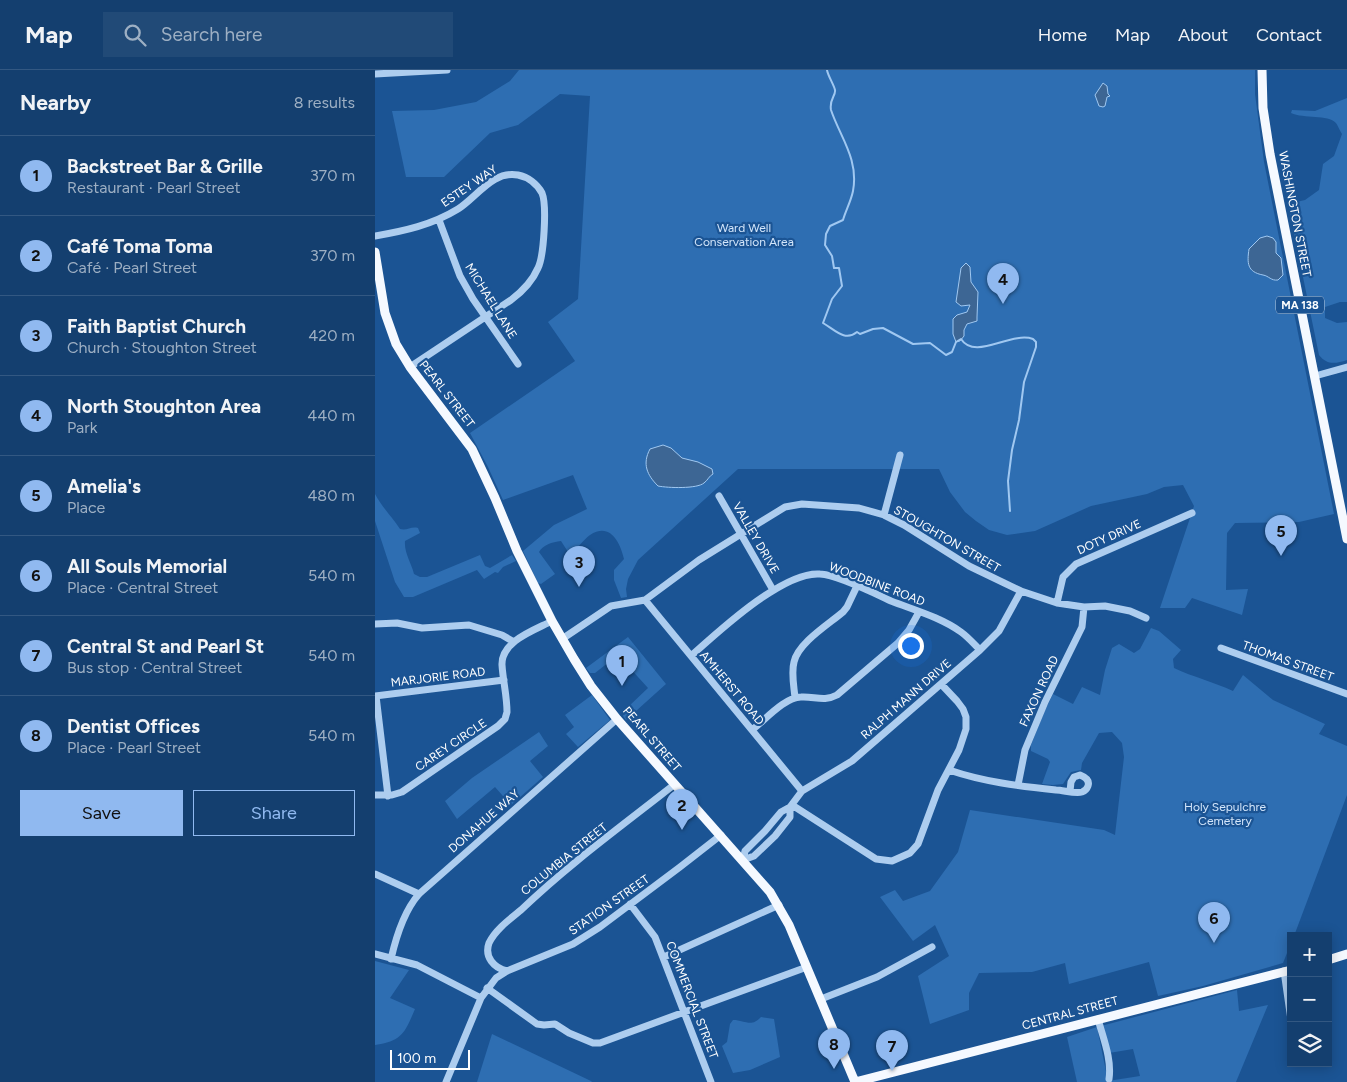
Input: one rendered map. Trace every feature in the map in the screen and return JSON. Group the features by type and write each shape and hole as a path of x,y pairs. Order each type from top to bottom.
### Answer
{"main road":[{"name":"WASHINGTON STREET","path":"1262,70 1265,128 1347,539"},
{"name":"PEARL STREET","path":"375,252 389,329 410,367 472,449 517,551 552,621 591,686 617,719 765,885 779,905 821,999 855,1082"},
{"path":"1332,959 1347,954"},
{"name":"CENTRAL STREET","path":"855,1082 1098,1018 1287,971"}],"street":[{"path":"375,74 447,70"},
{"name":"ESTEY WAY","path":"375,236 406,230 439,220 471,200 499,176 507,174 529,179 542,194 544,206 543,249 539,266 533,279 523,290 486,317 410,367"},
{"name":"MICHAEL LANE","path":"439,220 460,276 518,364"},
{"path":"1315,376 1347,367"},
{"path":"884,515 900,455"},
{"name":"VALLEY DRIVE","path":"719,496 773,590"},
{"name":"STOUGHTON STREET","path":"562,638 611,606 645,600 699,560 785,507 815,504 859,508 884,515 969,566 1021,591 1057,603 1084,607 1105,606 1130,611 1146,618"},
{"name":"DOTY DRIVE","path":"1057,603 1063,577 1076,564 1192,512"},
{"name":"WOODBINE ROAD","path":"691,656 741,612 773,590 809,574 821,574 857,586 919,612 955,628 980,650"},
{"path":"795,698 793,667 797,653 803,645 843,612 857,586"},
{"name":"RALPH MANN DRIVE","path":"743,860 745,851 781,812 791,806 802,790 853,761 980,650 999,631 1021,591"},
{"name":"AMHERST ROAD","path":"645,600 802,790"},
{"name":"FAXON ROAD","path":"1018,786 1025,750 1045,702 1082,627 1084,607"},
{"path":"752,730 786,702 795,698 824,699 837,695 898,643 909,630 919,612"},
{"path":"376,623 397,623 422,628 469,624 502,635 514,642 552,621"},
{"name":"CAREY CIRCLE","path":"375,795 388,796 402,792 498,726 505,719 507,712 503,656 514,642"},
{"name":"THOMAS STREET","path":"1221,648 1347,694"},
{"name":"MARJORIE ROAD","path":"375,696 504,680"},
{"path":"791,806 881,861 892,861 910,853 918,844 934,799 964,738 966,717 963,709 941,684"},
{"path":"375,696 388,796"},
{"name":"DONAHUE WAY","path":"391,959 396,940 409,908 419,894 617,719"},
{"path":"949,770 982,780 1070,791"},
{"name":"COLUMBIA STREET","path":"496,978 493,964 488,954 489,945 492,938 503,926 551,882 675,784"},
{"name":"STATION STREET","path":"446,1082 481,998 496,978 507,971 573,944 600,927 721,835"},
{"path":"375,874 419,894"},
{"name":"COMMERCIAL STREET","path":"630,904 655,937 711,1082"},
{"path":"664,957 779,905"},
{"path":"821,999 877,977 932,947"},
{"path":"375,954 417,964 481,998"},
{"path":"493,964 499,969 507,971"},
{"path":"487,988 537,1024 555,1024 569,1034 596,1044 607,1042 807,967"},
{"path":"1098,1018 1109,1059 1109,1079"}],"green space":[{"name":"Ward Well Conservation Area","path":"519,70 1255,70 1255,94 1264,162 1334,514 1299,522 1235,523 1227,533 1226,590 1248,589 1242,615 1192,598 1185,608 1160,608 1194,506 1183,485 1164,487 1147,494 1091,506 1035,531 1007,535 989,530 965,512 950,492 939,469 738,469 638,560 628,579 627,597 621,598 614,580 614,570 624,559 620,546 613,536 603,531 590,535 570,555 561,541 543,547 539,552 555,574 541,584 538,583 523,551 554,525 587,509 573,475 503,500 470,433 575,361 548,322 578,299 590,96 560,94 518,125 490,133 444,177 406,177 392,111 434,110 476,102 510,81"},
{"path":"1347,98 1347,302 1340,302 1325,307 1325,318 1337,323 1347,322 1347,360 1331,363 1325,361 1319,355 1288,204 1305,200 1319,190 1323,164 1334,156 1342,134 1336,123 1332,120 1291,113 1292,110 1315,111"},
{"path":"375,494 400,529 418,528 420,533 405,541 405,545 414,574 420,577 427,577 480,555 485,566 490,568 512,555 516,561 503,567 498,573 495,572 484,579 477,570 413,597 404,597 395,582 375,521"},
{"name":"Holy Sepulchre Cemetery","path":"1151,628 1159,631 1181,650 1173,659 1174,668 1233,691 1243,675 1273,700 1325,724 1319,734 1347,746 1347,795 1296,932 1287,932 1287,953 1283,963 1203,986 1158,996 1149,962 1069,984 1065,963 1032,972 979,973 969,993 969,1010 930,1024 918,976 949,956 935,925 913,941 880,897 895,890 903,901 930,891 958,852 970,810 1104,830 1115,835 1124,757 1122,743 1112,732 1099,733 1082,763 1081,770 1071,772 1063,784 1042,784 1050,762 1048,759 1031,751 1031,745 1053,694 1073,704 1082,687 1100,695 1112,648 1119,644 1134,653 1140,649"},
{"path":"628,637 666,684 626,720 623,716 628,707 648,688 618,655 595,673 590,673 586,668"},
{"path":"592,695 610,720 578,747 566,734 574,727 565,715"},
{"path":"539,732 548,746 530,761 543,777 511,805 495,787 457,819 445,801 472,778"},
{"path":"375,961 409,970 390,998 415,1009 402,1034 392,1041 375,1045"},
{"path":"1237,990 1239,1011 1268,1005 1236,1082 1077,1082 1067,1037 1097,1027 1108,1081 1140,1076 1133,1049 1109,1053 1101,1026"},
{"path":"761,1017 774,1019 780,1057 750,1070 733,1073 722,1046 727,1042 730,1024 733,1020 751,1023"},
{"path":"492,1034 591,1081 592,1082 477,1082"}],"shaded area":[{"path":"1103,83 1107,86 1110,96 1107,97 1103,107 1099,106 1095,95"},
{"path":"1267,236 1273,238 1276,242 1276,253 1281,258 1283,275 1278,280 1254,272 1248,263 1249,249 1260,238"},
{"path":"966,263 970,267 971,282 978,292 977,321 967,324 964,336 960,341 956,342 953,334 953,319 957,315 967,312 970,305 961,306 956,302 961,268"},
{"path":"663,445 671,448 682,458 698,462 712,469 713,474 700,485 675,488 658,486 651,478 646,460 650,449"}],"waterway":[{"path":"827,70 835,90 831,110 848,149 854,179 852,195 843,220 830,226 826,234 825,245 832,256 834,268 839,268 842,286 832,299 823,323 840,334 848,336 857,332 860,334 873,329 883,328 913,344 930,343 946,355 952,352 956,342 961,339 967,345 975,347 984,347 1024,338 1033,339 1036,342 1024,382 1019,420 1012,450 1008,481 1010,511"}],"place":[{"name":"North Stoughton Area","path":"1003,304"},
{"name":"Amelia's","path":"1281,556"},
{"name":"Faith Baptist Church","path":"579,587"},
{"name":"Backstreet Bar & Grille","path":"622,686"},
{"name":"Café Toma Toma","path":"682,830"},
{"name":"All Souls Memorial","path":"1214,943"},
{"name":"Dentist Offices","path":"834,1069"},
{"name":"Central St and Pearl St","path":"892,1071"}]}
